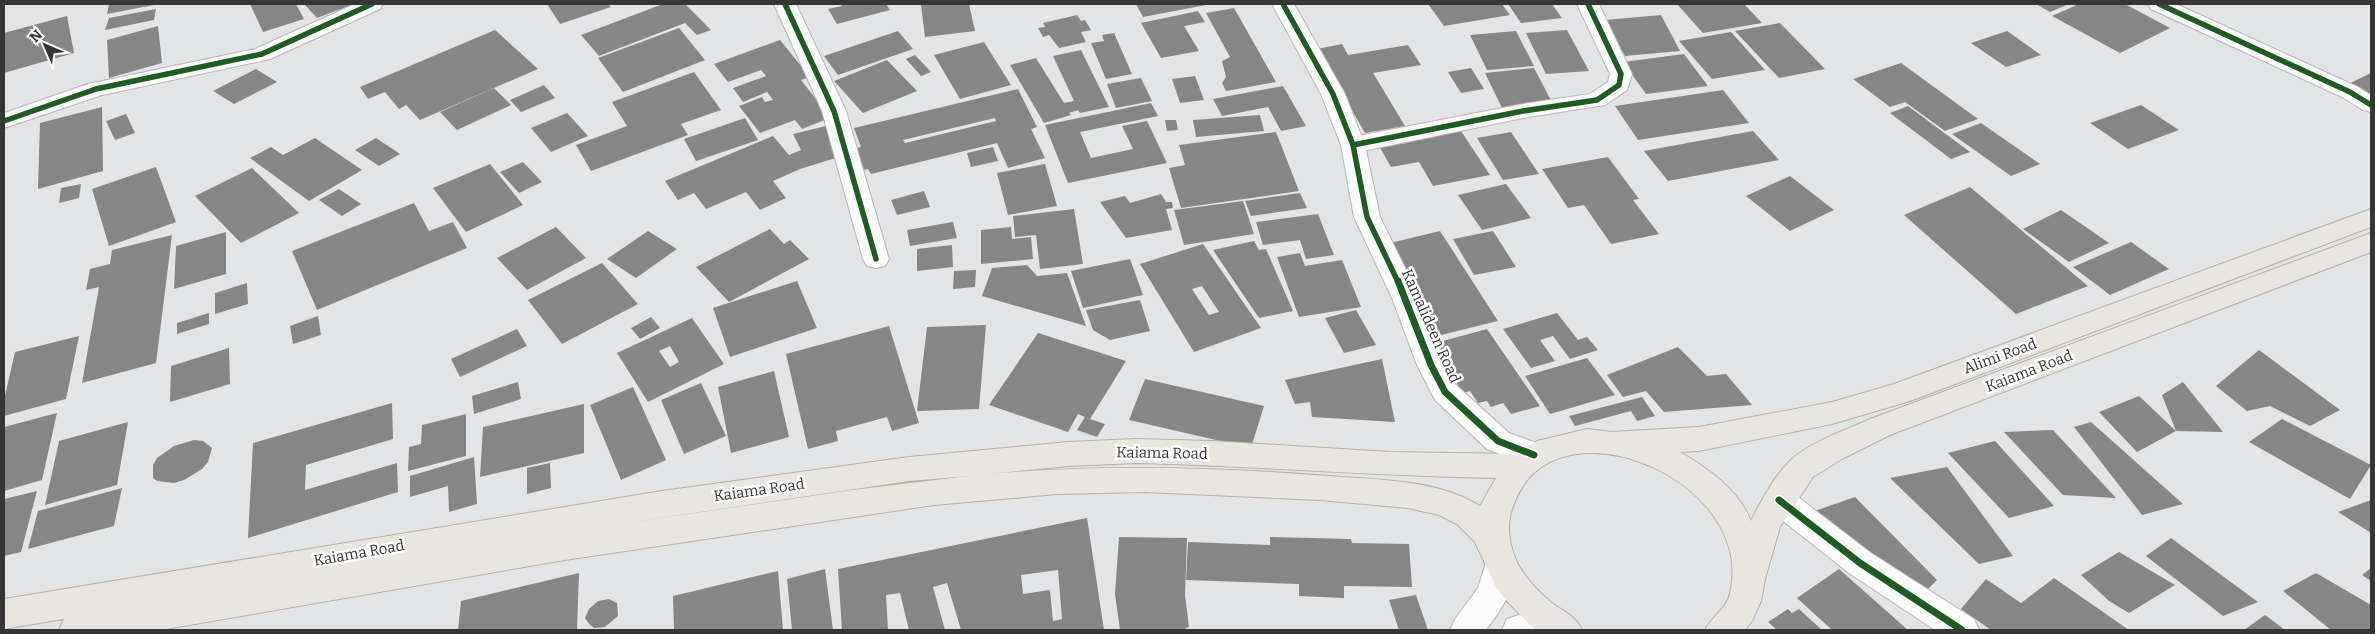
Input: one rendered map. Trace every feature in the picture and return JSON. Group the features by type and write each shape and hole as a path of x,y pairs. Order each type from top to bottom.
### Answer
{"highway":[{"name":"Alimi Road","path":"1528,461 1570,443 1699,439 1832,414 1900,393 2371,218"},
{"name":"Kaiama Road","path":"1728,627 1742,609 1765,525 1779,500 1802,468 1831,450 1880,427 2371,242"},
{"path":"1617,442 1658,454 1698,476 1728,506 1745,536 1751,574"},
{"name":"Kaiama Road","path":"4,614 662,504 909,469 1038,456 1155,452 1212,453 1388,464 1528,461"},
{"path":"1528,461 1508,478 1494,508 1498,552 1514,587 1546,620 1564,630"},
{"name":"Kaiama Road","path":"94,629 595,541 790,512 978,488 1057,481 1142,479 1219,481 1408,495 1448,504 1471,515 1485,529 1498,552"}],"street":[{"path":"4,121 96,89 262,54 372,4"},
{"path":"785,4 834,111 876,259"},
{"name":"Kamalideen Road","path":"1283,4 1333,94 1353,145 1368,217 1406,298 1431,365 1445,392 1498,441 1528,461"},
{"path":"1353,145 1523,111 1597,100 1611,92 1619,85 1621,74 1588,4"},
{"path":"2159,4 2341,88 2371,105"},
{"path":"1779,500 1860,563 1962,630"},
{"path":"1467,630 1489,601 1498,583 1498,552"},
{"path":"1519,630 1554,630"}],"building":[{"path":"109,4 154,4 154,5 107,14"},
{"path":"250,4 296,4 304,19 263,32"},
{"path":"304,4 354,4 317,18"},
{"path":"547,4 608,4 611,7 560,24"},
{"path":"663,4 685,4 711,30 697,35 685,23 599,56 581,35"},
{"path":"840,4 886,4 890,10 837,24 828,9 842,6"},
{"path":"969,4 975,31 925,37 921,5"},
{"path":"1136,4 1206,4 1206,5 1143,17"},
{"path":"1428,4 1502,4 1510,15 1444,26"},
{"path":"1508,4 1552,4 1562,18 1521,23"},
{"path":"1677,4 1744,4 1762,23 1703,33"},
{"path":"2036,4 2069,4 2050,12"},
{"path":"2079,4 2125,4 2170,28 2120,53 2052,16"},
{"path":"1234,8 1276,82 1226,91 1222,83 1226,77 1222,61 1230,57 1206,13"},
{"path":"156,9 154,20 105,30 109,18"},
{"path":"1198,11 1205,22 1184,26 1199,51 1161,58 1141,23"},
{"path":"1077,15 1081,21 1085,20 1091,30 1081,32 1086,42 1059,48 1049,35 1043,37 1038,28 1045,27 1043,23"},
{"path":"1661,15 1680,51 1625,56 1605,20"},
{"path":"67,16 74,53 4,73 4,33"},
{"path":"1780,23 1825,69 1779,78 1735,31"},
{"path":"158,26 162,63 109,78 107,40"},
{"path":"679,28 705,60 623,92 598,58"},
{"path":"495,30 538,69 420,120 406,105 399,109 385,92 368,99 360,87"},
{"path":"1567,30 1589,71 1546,74 1526,33"},
{"path":"898,31 913,49 838,75 824,56"},
{"path":"1516,31 1534,66 1487,70 1470,35"},
{"path":"2007,31 2041,55 2006,67 1971,43"},
{"path":"1731,32 1765,70 1712,79 1679,41"},
{"path":"1114,33 1132,74 1106,79 1091,43 1104,41 1102,35"},
{"path":"780,40 810,77 801,80 823,108 820,109 827,119 802,129 795,120 760,133 739,106 762,97 765,102 773,100 767,92 743,102 733,88 766,76 761,70 728,82 714,64"},
{"path":"984,42 1011,85 960,99 934,55"},
{"path":"1342,44 1348,55 1408,45 1421,65 1373,73 1405,126 1365,133 1317,49"},
{"path":"1081,50 1109,107 1080,113 1078,110 1069,113 1071,115 1044,123 1010,65 1036,58 1064,103 1074,101 1053,56"},
{"path":"1684,54 1708,86 1646,94 1623,62"},
{"path":"915,55 931,72 921,76 906,59"},
{"path":"887,60 917,91 863,113 834,81"},
{"path":"1901,63 1978,119 1945,131 1905,102 1890,107 1853,79"},
{"path":"1471,68 1484,89 1461,93 1448,72"},
{"path":"1534,68 1553,104 1502,108 1485,73"},
{"path":"256,69 277,82 234,104 213,91"},
{"path":"694,72 721,110 681,124 688,135 591,171 576,145 627,126 612,102"},
{"path":"2371,73 2371,101 2344,86"},
{"path":"1195,76 1204,100 1180,103 1172,79"},
{"path":"1141,78 1152,101 1116,108 1107,84"},
{"path":"544,85 555,98 521,112 510,100"},
{"path":"1283,86 1306,126 1281,131 1268,107 1222,116 1213,99"},
{"path":"494,88 511,105 457,130 440,112"},
{"path":"1018,89 1037,127 1031,129 1045,158 1008,168 997,143 871,174 868,169 858,171 850,150 861,147 854,128","holes":["995,118 996,121 905,143 903,140"]},
{"path":"1723,90 1749,123 1638,140 1615,106"},
{"path":"1151,103 1158,116 1080,132 1091,158 1133,149 1122,126 1147,121 1167,163 1068,183 1045,125"},
{"path":"2141,105 2179,130 2128,149 2090,123"},
{"path":"1908,106 1970,152 1951,159 1890,113"},
{"path":"102,107 103,171 38,189 40,123"},
{"path":"567,113 588,136 551,152 531,128"},
{"path":"126,114 135,133 115,140 106,121"},
{"path":"1260,115 1264,131 1196,137 1193,120"},
{"path":"745,118 758,140 696,161 684,139"},
{"path":"1165,120 1176,120 1178,130 1167,131"},
{"path":"1981,123 2040,164 2011,176 1952,134"},
{"path":"826,126 839,157 800,169 773,181 786,198 760,210 746,192 706,209 694,193 678,200 665,181 773,136 789,155 801,150 793,134"},
{"path":"1461,131 1490,175 1433,186 1419,162 1391,167 1379,146"},
{"path":"1753,131 1779,160 1668,181 1644,151"},
{"path":"1276,132 1299,191 1181,208 1169,168 1185,165 1179,145"},
{"path":"1511,132 1539,174 1503,180 1477,138"},
{"path":"315,138 362,170 309,201 250,158 271,147 283,155"},
{"path":"376,138 400,154 379,166 355,150"},
{"path":"993,147 998,161 971,167 967,153"},
{"path":"1608,157 1639,199 1633,200 1659,234 1611,244 1584,205 1568,208 1542,169"},
{"path":"523,162 542,182 519,193 500,172"},
{"path":"490,164 523,205 466,232 433,188"},
{"path":"1045,164 1057,206 1008,215 997,173"},
{"path":"156,167 176,222 109,246 92,189"},
{"path":"252,168 299,213 241,243 195,196"},
{"path":"1790,176 1834,210 1790,231 1746,196"},
{"path":"81,184 79,198 59,203 61,188"},
{"path":"1506,184 1531,218 1482,230 1458,195"},
{"path":"1970,187 2088,286 2016,314 1904,215"},
{"path":"339,189 361,204 342,216 319,200"},
{"path":"924,191 930,207 897,215 891,200"},
{"path":"1300,193 1307,208 1251,216 1245,201"},
{"path":"1161,194 1166,202 1172,202 1173,208 1166,209 1172,230 1126,238 1100,202 1125,196 1130,203"},
{"path":"1243,201 1254,234 1184,245 1174,210"},
{"path":"414,203 429,231 453,222 467,248 317,310 292,251"},
{"path":"1074,209 1083,264 1040,269 1036,235 1015,237 1013,216"},
{"path":"2061,210 2109,243 2069,262 2023,229"},
{"path":"1318,214 1334,255 1306,259 1300,240 1263,245 1256,222"},
{"path":"953,222 957,238 910,246 907,230"},
{"path":"556,227 586,258 527,290 497,258"},
{"path":"1011,227 1012,239 1031,237 1033,259 981,264 981,230"},
{"path":"770,229 784,244 790,240 809,259 729,302 696,267"},
{"path":"648,231 677,249 636,278 607,259"},
{"path":"1440,231 1498,321 1441,335 1386,244"},
{"path":"1493,231 1516,267 1474,275 1453,239"},
{"path":"226,232 226,274 174,289 176,246"},
{"path":"172,235 156,363 82,383 99,287 86,290 90,269 110,264 112,250"},
{"path":"1254,241 1259,250 1266,249 1293,311 1259,318 1213,250"},
{"path":"2131,242 2169,269 2110,295 2073,267"},
{"path":"1203,244 1261,328 1194,352 1140,264","holes":["1202,286 1219,312 1209,315 1192,289"]},
{"path":"952,245 953,267 917,271 917,249"},
{"path":"1300,253 1305,266 1342,260 1361,307 1299,317 1277,257"},
{"path":"1130,259 1143,295 1083,308 1071,271"},
{"path":"602,263 638,304 562,344 528,300"},
{"path":"1027,265 1037,276 1067,273 1086,326 982,296 992,268"},
{"path":"976,270 975,287 953,289 954,271"},
{"path":"797,281 817,328 730,357 713,308"},
{"path":"247,283 248,304 215,314 215,293"},
{"path":"1140,300 1150,331 1110,340 1093,330 1086,310"},
{"path":"1356,310 1376,345 1344,353 1325,318"},
{"path":"209,313 209,324 177,334 177,323"},
{"path":"1557,313 1578,340 1587,337 1598,350 1570,359 1553,336 1540,340 1555,361 1531,368 1503,329"},
{"path":"318,316 321,335 293,344 290,326"},
{"path":"651,317 660,328 640,339 631,328"},
{"path":"692,318 724,364 648,402 617,353","holes":["670,346 679,362 670,367 659,351"]},
{"path":"986,325 979,409 917,411 927,327"},
{"path":"889,326 919,423 892,431 887,417 836,431 838,441 808,449 786,354"},
{"path":"517,329 527,346 460,377 451,359"},
{"path":"1487,329 1540,406 1511,414 1503,403 1491,407 1487,401 1478,403 1470,391 1463,393 1432,344"},
{"path":"1038,333 1126,361 1090,419 1105,424 1097,437 1077,430 1085,417 1078,414 1068,432 989,405"},
{"path":"79,336 66,399 4,416 4,400 15,352"},
{"path":"1678,347 1707,376 1726,374 1752,405 1664,412 1646,391 1623,397 1607,375"},
{"path":"229,348 230,384 170,402 171,366"},
{"path":"2259,350 2340,410 2310,426 2270,406 2247,411 2216,386"},
{"path":"1587,358 1615,395 1550,414 1525,376"},
{"path":"1382,359 1395,422 1312,417 1310,402 1295,404 1285,380"},
{"path":"774,371 789,437 731,453 718,387"},
{"path":"1145,379 1264,406 1251,448 1129,420"},
{"path":"518,382 521,399 474,414 472,396"},
{"path":"2183,382 2223,432 2176,431 2162,395"},
{"path":"701,383 726,436 684,454 661,400"},
{"path":"633,387 666,460 621,480 590,405"},
{"path":"2139,396 2176,431 2137,452 2099,412"},
{"path":"1642,397 1655,416 1637,421 1631,411 1575,426 1569,416"},
{"path":"392,403 393,439 306,465 305,490 397,463 398,492 248,538 253,443"},
{"path":"584,404 584,453 480,477 483,427"},
{"path":"57,413 42,480 4,491 4,427"},
{"path":"466,414 466,456 408,471 409,447 421,444 422,425"},
{"path":"2282,419 2371,465 2350,499 2249,442"},
{"path":"128,422 117,485 45,505 59,441"},
{"path":"2091,422 2183,504 2142,515 2074,427"},
{"path":"2053,430 2116,498 2063,495 2004,432"},
{"path":"194,440 203,441 212,448 208,462 202,469 184,480 174,483 157,481 153,478 153,465 157,458 174,446"},
{"path":"1995,441 2054,506 2009,518 1948,453"},
{"path":"474,457 477,504 449,512 448,486 410,497 410,476"},
{"path":"550,463 551,488 527,494 527,468"},
{"path":"1947,467 2013,556 1979,564 1890,478"},
{"path":"122,488 114,526 28,549 38,511"},
{"path":"37,491 21,552 4,556 4,499"},
{"path":"1855,497 1937,580 1920,597 1803,515"},
{"path":"2371,500 2371,533 2338,512"},
{"path":"1087,518 1104,630 961,630 947,583 933,587 945,630 909,630 900,593 886,595 888,630 842,630 838,569","holes":["1058,570 1062,619 1053,621 1050,590 1023,594 1021,575"]},
{"path":"1119,537 1187,538 1185,595 1189,627 1182,630 1120,630 1115,594"},
{"path":"1270,537 1351,539 1352,543 1409,544 1412,587 1344,586 1344,598 1299,596 1299,584 1186,580 1188,542 1270,545"},
{"path":"2171,538 2258,602 2223,616 2146,556"},
{"path":"2119,552 2175,585 2129,613 2109,601 2081,575"},
{"path":"2371,568 2371,581 2362,575"},
{"path":"825,569 833,630 792,630 787,579"},
{"path":"1839,569 1908,630 1832,630 1797,598"},
{"path":"778,571 783,630 674,630 673,596"},
{"path":"579,573 577,630 458,630 461,601"},
{"path":"2316,573 2371,605 2371,630 2331,630 2283,591"},
{"path":"2054,578 2129,630 1991,630 1961,609 1986,579 2021,603"},
{"path":"1416,595 1428,630 1399,630 1389,600"},
{"path":"609,599 617,603 618,616 605,627 594,628 585,618 589,609 598,601"},
{"path":"1788,609 1792,613 1799,609 1822,630 1777,630 1768,622"},
{"path":"2265,615 2285,630 2244,630"}],"cycle path":[{"path":"4,121 96,89 262,54 372,4"},
{"path":"785,4 834,111 876,259"},
{"path":"1283,4 1333,94 1353,145 1367,217 1406,298 1431,365 1445,392 1498,441 1534,455"},
{"path":"1353,145 1523,111 1597,100 1619,85 1621,74 1588,4"},
{"path":"2159,4 2350,92 2371,105"},
{"path":"1779,500 1860,563 1962,630"}]}
